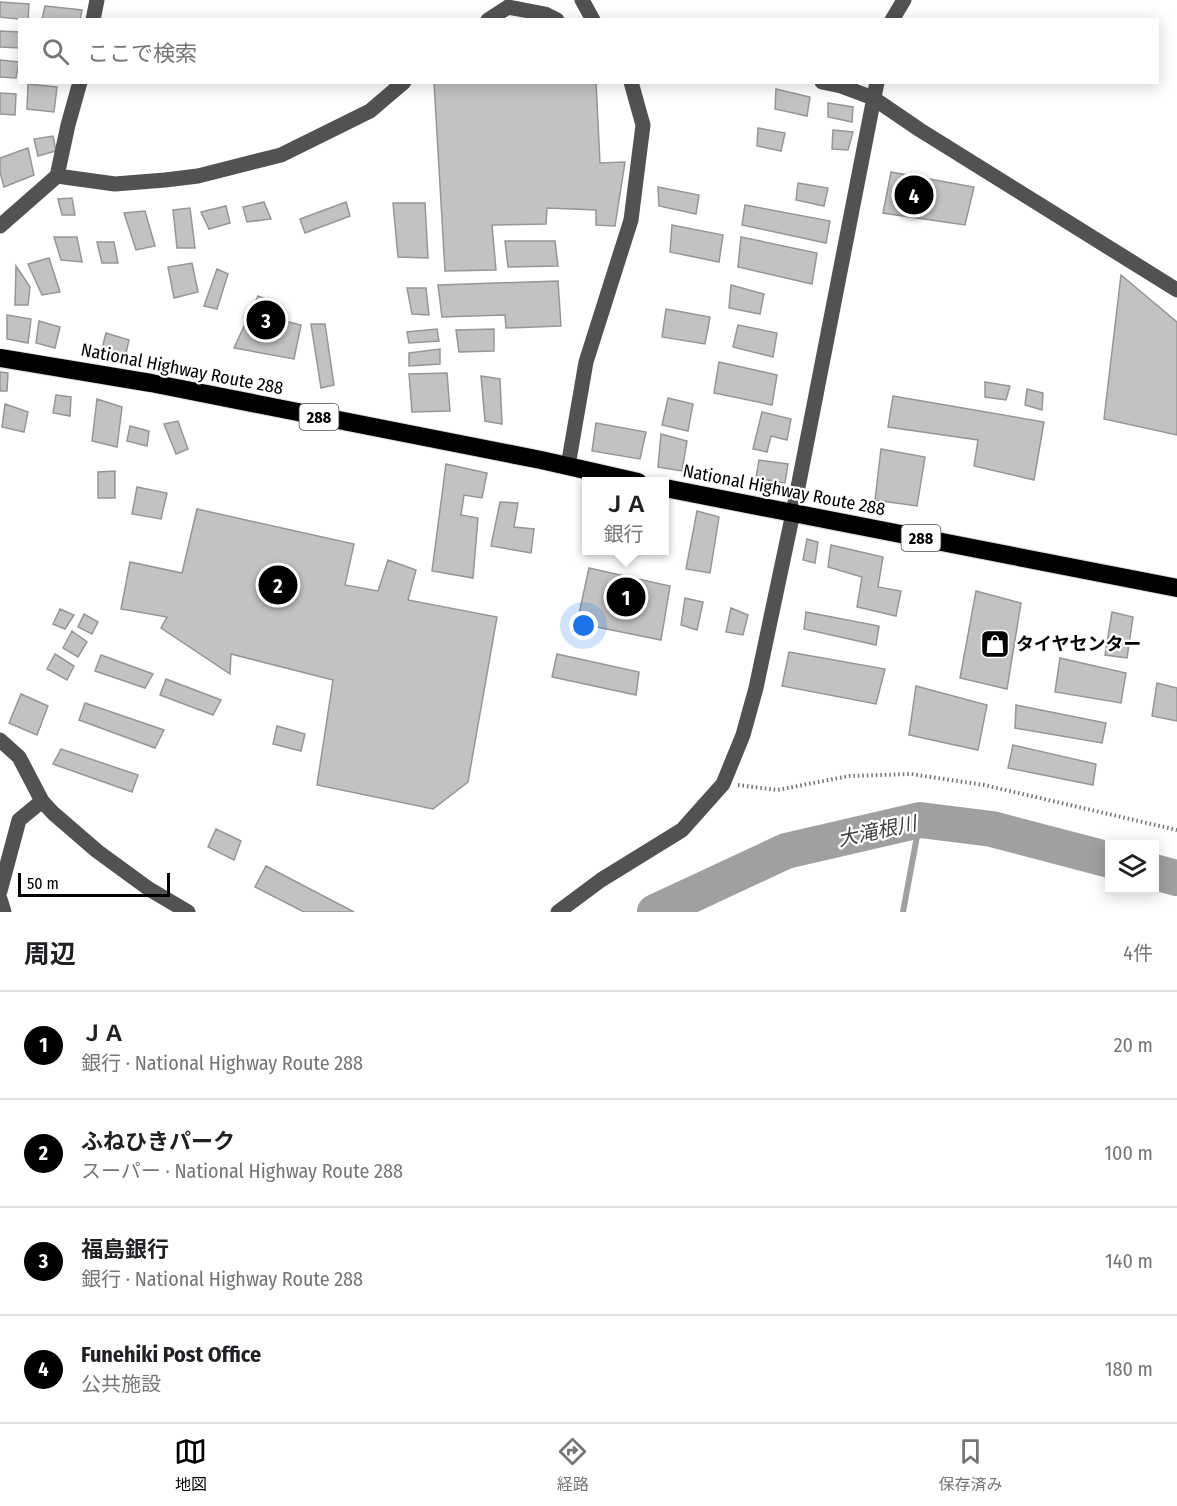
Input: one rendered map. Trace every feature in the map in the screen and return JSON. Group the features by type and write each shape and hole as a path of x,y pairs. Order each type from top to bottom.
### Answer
{"highway":[{"name":"National Highway Route 288","path":"0,358 151,384 616,477"},
{"name":"National Highway Route 288","path":"669,489 1177,588"}],"street":[{"path":"93,18 97,0"},
{"path":"893,18 904,0"},
{"path":"584,2 592,18"},
{"path":"491,18 508,7 545,14 553,18"},
{"path":"0,226 57,176 79,84"},
{"path":"57,176 115,184 165,180 198,176 281,155 370,111 402,84"},
{"path":"568,466 586,362 631,220 644,126 632,84"},
{"path":"832,84 875,90 920,130 1177,290"},
{"path":"558,912 602,880 681,830 723,783 743,735 756,688 793,513 875,90"},
{"path":"0,740 19,757 42,801 53,813 97,851 149,890 188,912"},
{"path":"0,891 19,820 42,801"},
{"path":"0,899 4,912"}],"path":[{"path":"723,783 777,790 849,776 910,774 984,784 1177,830"}],"building":[{"path":"0,2 29,4 28,18 0,17"},
{"path":"45,6 82,10 80,18 42,18"},
{"path":"0,31 18,32 18,48 0,47"},
{"path":"0,60 18,62 16,78 0,77"},
{"path":"28,84 57,87 54,112 27,109"},
{"path":"434,84 596,84 600,163 625,162 615,226 596,225 596,210 547,208 546,224 492,225 496,270 445,271"},
{"path":"776,89 810,97 807,116 775,109"},
{"path":"0,93 16,94 15,115 0,114"},
{"path":"828,103 853,107 852,122 828,117"},
{"path":"758,128 785,133 781,151 757,146"},
{"path":"833,130 853,132 848,150 832,149"},
{"path":"53,136 56,151 38,156 34,139"},
{"path":"28,148 34,175 4,187 0,172 0,158"},
{"path":"891,172 974,187 965,225 883,213"},
{"path":"798,183 828,188 824,206 796,200"},
{"path":"658,187 699,195 696,214 659,206"},
{"path":"72,198 75,215 62,215 58,199"},
{"path":"264,202 271,219 247,222 243,207"},
{"path":"346,202 350,216 305,233 300,219"},
{"path":"393,203 425,203 428,258 398,257"},
{"path":"745,205 830,221 826,243 742,225"},
{"path":"226,206 230,223 209,229 201,212"},
{"path":"190,208 195,248 177,248 173,210"},
{"path":"145,211 155,246 136,250 124,213"},
{"path":"672,225 723,235 719,262 670,252"},
{"path":"54,237 77,237 82,262 61,260"},
{"path":"741,237 817,253 812,284 738,267"},
{"path":"505,241 555,241 558,266 508,267"},
{"path":"97,242 114,242 118,263 102,263"},
{"path":"49,258 60,292 42,295 28,264"},
{"path":"192,263 198,292 174,298 168,267"},
{"path":"16,266 30,287 28,305 15,305"},
{"path":"217,269 228,274 217,309 204,306"},
{"path":"1121,275 1177,322 1177,435 1104,419"},
{"path":"558,281 561,326 506,328 505,315 442,317 438,285"},
{"path":"731,285 764,294 760,314 729,308"},
{"path":"407,288 426,288 429,315 412,314"},
{"path":"258,296 282,305 277,319 301,325 294,359 234,348"},
{"path":"666,309 710,317 705,344 662,337"},
{"path":"7,315 31,319 28,343 7,339"},
{"path":"39,321 60,327 55,348 36,343"},
{"path":"311,324 325,324 334,385 321,388"},
{"path":"738,325 777,333 773,357 733,347"},
{"path":"437,329 439,341 409,343 407,332"},
{"path":"494,329 494,351 459,352 456,330"},
{"path":"106,333 129,340 125,358 101,352"},
{"path":"440,349 440,364 409,366 409,353"},
{"path":"719,362 777,375 772,405 714,393"},
{"path":"0,372 8,373 7,391 0,391"},
{"path":"447,373 450,411 412,412 409,374"},
{"path":"481,376 500,379 502,424 485,421"},
{"path":"985,382 1010,386 1006,400 985,397"},
{"path":"1027,389 1043,393 1042,410 1025,405"},
{"path":"56,395 71,397 70,416 53,413"},
{"path":"893,396 1044,422 1034,480 974,466 978,440 888,427"},
{"path":"668,398 693,404 688,431 662,425"},
{"path":"97,399 122,407 117,447 92,441"},
{"path":"5,404 28,412 24,432 2,427"},
{"path":"762,412 791,419 787,440 771,436 767,452 753,449"},
{"path":"178,421 188,449 176,454 164,424"},
{"path":"596,423 646,432 640,459 592,451"},
{"path":"130,426 149,431 147,446 127,441"},
{"path":"661,434 687,441 682,471 658,467"},
{"path":"881,449 925,457 917,506 875,500"},
{"path":"759,460 788,464 785,483 756,478"},
{"path":"446,464 487,473 482,498 464,495 461,515 478,518 473,578 432,571"},
{"path":"115,471 115,498 98,498 98,472"},
{"path":"137,487 167,493 161,519 132,514"},
{"path":"500,502 518,503 514,527 534,529 531,553 491,546"},
{"path":"197,509 354,544 345,585 378,591 388,560 416,570 408,600 497,617 468,782 433,809 317,785 333,680 231,654 230,674 161,628 167,617 121,609 130,562 182,573"},
{"path":"697,511 719,517 710,573 686,569"},
{"path":"807,539 818,542 815,563 803,560"},
{"path":"831,545 883,557 878,587 901,591 896,616 857,607 862,577 828,567"},
{"path":"589,568 670,586 661,640 577,623"},
{"path":"976,591 1021,603 1007,689 960,678"},
{"path":"685,598 703,602 697,630 681,625"},
{"path":"731,608 748,615 743,635 726,632"},
{"path":"60,609 74,615 65,629 53,624"},
{"path":"806,612 879,626 876,645 804,629"},
{"path":"1112,612 1133,617 1127,658 1105,655"},
{"path":"84,614 98,622 92,634 78,627"},
{"path":"72,631 87,642 78,657 63,648"},
{"path":"789,652 885,669 876,704 782,686"},
{"path":"55,654 74,666 67,680 47,669"},
{"path":"557,654 639,672 636,695 552,677"},
{"path":"101,655 153,674 145,688 95,671"},
{"path":"1060,658 1126,673 1121,703 1055,692"},
{"path":"166,679 221,700 213,715 160,695"},
{"path":"1157,683 1177,688 1177,721 1152,716"},
{"path":"916,686 987,705 978,750 909,735"},
{"path":"21,694 48,706 37,735 9,723"},
{"path":"85,703 164,730 155,748 79,720"},
{"path":"1016,705 1106,723 1102,743 1015,728"},
{"path":"277,726 305,734 301,751 273,744"},
{"path":"1013,745 1096,764 1093,785 1008,768"},
{"path":"61,749 138,775 132,792 53,764"},
{"path":"216,829 241,841 234,860 208,847"},
{"path":"266,866 354,912 304,912 255,887"}],"waterway":[{"path":"903,912 920,820"},
{"name":"大滝根川","path":"655,912 786,851 920,820 992,829 1105,859"},
{"name":"大滝根川","path":"1159,873 1177,878"}],"place":[{"name":"Funehiki Post Office","path":"914,195"},
{"name":"福島銀行","path":"266,320"},
{"name":"ふねひきパーク","path":"278,585"},
{"name":"ＪＡ","path":"626,597"},
{"name":"タイヤセンター","path":"995,644"}]}
